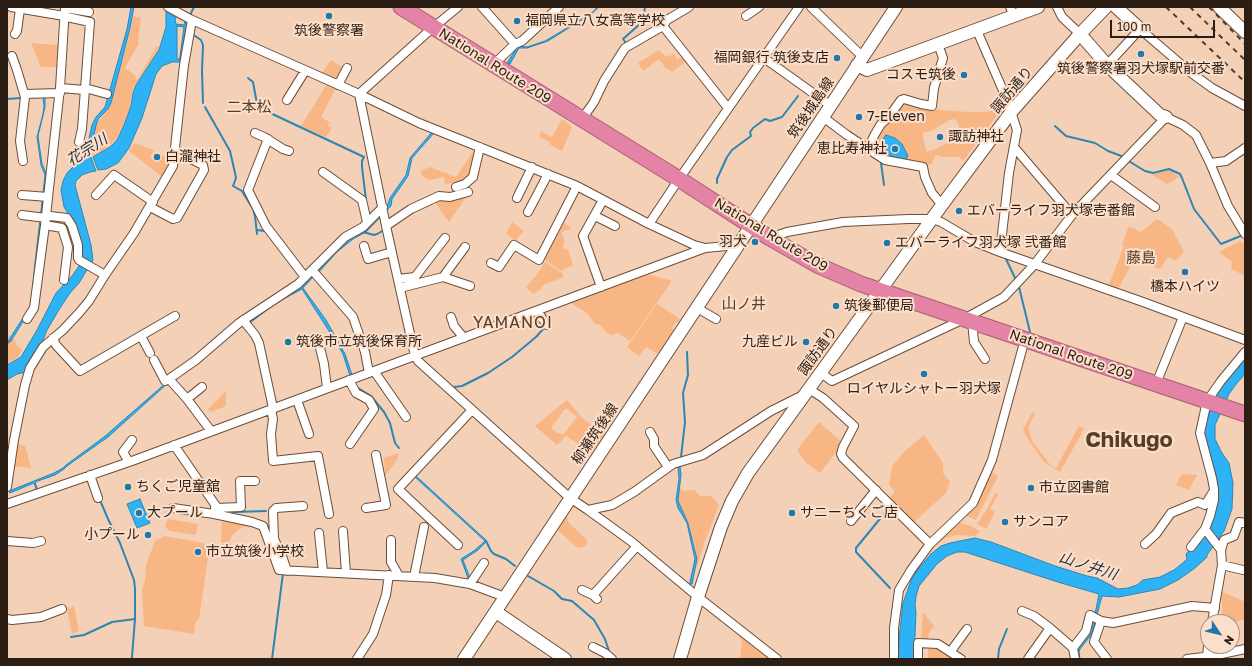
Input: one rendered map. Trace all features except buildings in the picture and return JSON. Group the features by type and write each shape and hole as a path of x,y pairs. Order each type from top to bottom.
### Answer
{"highway":[{"name":"National Route 209","path":"400,7 494,64 770,238 818,265 861,284 1245,414"}],"street":[{"path":"10,7 65,12 89,12"},
{"path":"168,7 192,20 359,94 419,123 577,186 649,224 694,245 705,248"},
{"path":"359,94 433,27 458,7"},
{"path":"482,7 515,44"},
{"path":"494,64 559,7"},
{"path":"582,119 594,102 604,81 625,48 663,26 667,20 689,7"},
{"path":"746,16 759,7"},
{"path":"649,224 799,7"},
{"path":"811,7 867,70 1012,12 1038,7"},
{"name":"筑後城島線","path":"751,226 896,7"},
{"path":"1057,7 1062,17 1080,34 1107,65 1160,115 1183,125 1196,134 1210,162 1228,206 1245,234"},
{"name":"諏訪通り","path":"680,659 698,597 721,527 732,501 748,473 1012,111 1106,7"},
{"path":"1116,7 1190,72 1212,88 1245,106"},
{"path":"1219,7 1245,32"},
{"path":"15,34 17,31 20,9"},
{"path":"65,12 90,22 82,129 79,142"},
{"path":"27,319 34,308 47,220 48,197 60,91 65,12"},
{"path":"7,487 14,440 30,368 43,347 79,313 89,301 134,233 173,166 184,65 192,20"},
{"path":"663,26 728,108"},
{"path":"1107,65 1140,29"},
{"path":"978,33 1012,111 1018,130 1009,173 1000,252"},
{"path":"872,151 872,140 874,134 901,100 904,99 932,106 934,88 944,58 939,47"},
{"path":"12,56 24,94 20,141 23,161"},
{"path":"764,58 831,106"},
{"path":"338,85 347,68"},
{"path":"287,100 305,71"},
{"path":"24,94 85,89 107,94"},
{"path":"359,94 386,226 418,361 570,498 637,546 698,597 777,659"},
{"path":"823,117 846,135 885,160 923,167 925,177 932,193 942,205"},
{"path":"821,373 832,381 968,320 1004,297 1034,265 1072,215 1166,117"},
{"path":"255,133 264,136 283,149 289,151"},
{"path":"268,139 248,190 266,226 305,277"},
{"path":"456,187 465,184 474,177 480,147"},
{"path":"1014,147 1072,215"},
{"path":"1210,162 1226,161 1245,148"},
{"path":"96,194 114,175 173,219 178,218 204,170 203,165 175,152"},
{"path":"517,198 532,167"},
{"path":"323,172 362,200 367,222"},
{"path":"528,212 548,174"},
{"path":"1111,175 1155,208"},
{"path":"491,262 499,267 514,245 539,260 577,186"},
{"path":"386,226 411,209 439,196 450,198 468,192"},
{"path":"22,195 48,197"},
{"path":"601,287 583,236 603,200"},
{"path":"141,336 165,381 169,379 196,360 243,320 298,284 345,237 362,227 383,206"},
{"path":"22,215 47,220 62,228 68,247 64,280"},
{"path":"595,216 615,226"},
{"path":"47,220 67,218 72,226 78,245 79,260 105,275"},
{"path":"770,238 787,232 843,222 908,218 932,219 941,222 975,242 1000,252 1143,302 1245,340"},
{"name":"柳瀬筑後線","path":"464,659 751,226"},
{"path":"399,284 415,277 445,238"},
{"path":"7,504 129,462 705,248 738,245"},
{"path":"364,246 368,259 392,252"},
{"path":"443,277 465,247"},
{"path":"312,270 353,317 372,372 406,417"},
{"path":"399,284 443,277 470,286"},
{"path":"697,308 716,319"},
{"path":"537,311 547,325"},
{"path":"53,338 56,345 80,371 175,316"},
{"path":"450,317 454,326 464,338"},
{"path":"1156,384 1184,317"},
{"path":"243,320 255,335 259,343 272,409 271,434 273,461 318,456 329,514"},
{"path":"968,320 974,342 985,359"},
{"path":"894,659 894,628 899,590 911,570 930,544 973,503 992,460 1026,340"},
{"path":"320,348 327,388"},
{"path":"1191,547 1205,529 1214,500 1214,489 1200,433 1207,401 1245,352"},
{"path":"169,379 187,399 211,431"},
{"path":"349,380 360,399 369,400 374,408 350,444"},
{"path":"187,399 202,387"},
{"path":"588,510 612,504 634,492 673,464 703,455 771,411 807,391 823,398 854,426 843,447 841,454 843,458 930,544"},
{"path":"297,400 309,434"},
{"path":"398,490 472,410"},
{"path":"650,432 654,439 654,446 668,468"},
{"path":"129,462 123,452 132,440"},
{"path":"174,445 216,506 214,511"},
{"path":"366,508 386,505 376,455"},
{"path":"90,475 98,498"},
{"path":"214,511 241,507 237,481 255,481"},
{"path":"1145,544 1156,534 1171,513 1198,502 1205,505 1214,489"},
{"path":"383,490 398,490 458,545"},
{"path":"851,521 876,490"},
{"path":"287,571 274,539 273,512 276,508 303,506"},
{"path":"173,508 214,511 263,526 279,570 435,578 470,584 505,597"},
{"path":"1219,549 1224,540 1234,536 1240,522 1245,523"},
{"path":"414,577 424,527"},
{"path":"1205,529 1219,549 1222,565 1214,614"},
{"path":"343,531 346,573"},
{"path":"320,533 323,572"},
{"path":"391,540 391,562 399,576"},
{"path":"7,541 33,543 41,541"},
{"path":"582,590 595,597 637,546"},
{"path":"470,584 484,563"},
{"path":"1222,565 1243,570"},
{"path":"357,659 373,634 386,595 389,575"},
{"path":"1073,648 1086,631 1090,615 1101,621 1112,623 1192,606 1215,608"},
{"path":"7,619 12,620 42,617 62,609"},
{"path":"1022,611 1034,616 1073,648 1075,659"},
{"path":"496,612 565,659"},
{"path":"1101,621 1094,642 1107,659"},
{"path":"1028,659 1050,628"},
{"path":"951,651 967,629"},
{"path":"919,658 918,643 938,644 951,651 961,659"},
{"path":"593,647 605,653 612,659"},
{"path":"1187,659 1213,657 1245,649"}],"shaded area":[{"path":"133,16 141,18 138,40 139,43 125,68 136,76 135,78 137,80 157,46 159,47 157,54 135,85 130,106 116,139 100,153 88,157 96,126 111,104 131,29"},
{"path":"31,43 59,45 58,67 41,67"},
{"path":"659,50 666,57 674,54 678,60 685,54 688,60 672,72 666,69 659,59 643,71 638,63"},
{"path":"331,60 342,67 334,81 322,73"},
{"path":"327,84 336,88 321,117 329,122 328,126 332,128 326,137 301,126"},
{"path":"904,103 939,110 968,112 987,112 1003,107 963,161 960,157 942,157 936,155 932,163 923,166 884,159 875,147 875,135 900,105","holes":["955,119 959,125 957,138 927,152 923,139 923,133 933,130 950,120"]},
{"path":"562,119 572,127 562,151 549,144 550,142 539,137 541,131 552,137"},
{"path":"134,143 154,150 150,158 158,162 162,155 170,160 169,166 162,177 129,151"},
{"path":"474,150 478,152 470,177 462,181 445,184 444,177 429,180 422,176 420,171 430,167 456,177"},
{"path":"1169,170 1179,177 1167,184 1152,175"},
{"path":"466,197 449,222 434,201 442,199 450,200"},
{"path":"1157,219 1172,229 1184,252 1176,261 1168,257 1160,269 1136,256 1117,291 1108,287 1124,246 1122,244 1129,226 1141,232"},
{"path":"512,222 524,231 515,241 506,233"},
{"path":"564,223 572,228 561,232 565,242 562,247 568,250 573,265 561,271 545,260"},
{"path":"1240,241 1245,245 1245,276 1231,269 1232,262 1219,252"},
{"path":"545,262 562,273 564,277 543,285 541,289 533,294 526,287 536,276"},
{"path":"644,273 672,281 630,341 618,333 611,335 606,332 599,324 596,325 587,313 569,302"},
{"path":"657,304 680,319 678,323 676,321 672,328 674,330 658,354 646,347 639,356 627,347"},
{"path":"10,335 16,342 16,345 22,350 18,357 7,363 7,338"},
{"path":"226,391 226,406 211,412 208,409"},
{"path":"567,400 583,419 605,434 591,455 579,447 580,445 566,436 557,445 535,426","holes":["565,409 577,417 563,435 551,428"]},
{"path":"1032,412 1035,414 1028,427 1032,441 1051,466 1056,468 1079,426 1084,429 1060,472 1044,462 1023,430"},
{"path":"819,422 843,443 820,473 805,462 797,450"},
{"path":"924,435 943,463 943,473 950,482 946,493 913,523 889,499 895,491 889,485 892,466 905,451"},
{"path":"17,444 25,446 31,468 14,466"},
{"path":"399,453 397,460 385,476 384,458"},
{"path":"991,471 998,476 976,520 965,515"},
{"path":"1182,474 1197,475 1189,490 1176,485"},
{"path":"680,489 682,491 695,490 698,495 711,496 719,505 697,567 695,546 689,523 678,502"},
{"path":"995,493 998,494 990,509 995,512 986,529 977,524"},
{"path":"567,516 570,524 586,539 587,543 585,546 579,548 575,546 558,530"},
{"path":"168,519 198,524 196,535 168,530 165,526"},
{"path":"222,521 251,526 243,527 238,530 229,542 221,543"},
{"path":"957,522 971,526 980,531 973,536 956,535 946,538 931,549 930,548"},
{"path":"164,536 204,543 209,550 199,619 195,623 194,634 144,626 142,589 145,581 146,565 155,541"},
{"path":"1221,591 1245,602 1245,619 1240,621 1240,614 1222,614"},
{"path":"74,606 79,631 72,634 67,609"},
{"path":"923,612 934,626 929,633 928,640 921,638"},
{"path":"739,635 771,659 740,659 742,643"},
{"path":"928,647 936,647 952,659 928,659"}],"water":[{"name":"花宗川","path":"131,7 134,7 130,28 111,103 108,109 98,119 88,158 91,157 96,171 82,175 76,181 75,185 91,245 93,260 79,283 60,308 26,372 17,374 7,380 7,365 21,357 56,293 79,266 81,257 75,225 64,207 61,190 67,173 83,160 92,125 96,117 105,107 127,29"},
{"path":"176,7 173,14 176,19 176,24 184,25 185,20 187,20 180,62 172,62 162,66 156,74 142,118 129,148 118,163 106,169 98,170 93,157 110,147 117,140 131,106 136,85 159,50 166,27 166,10","holes":["177,26 184,27 180,57 178,60"]},
{"path":"597,7 599,7 591,14 548,41 527,48 519,48 510,64 507,63 518,46 527,47 545,41 594,11"},
{"path":"43,97 45,97 45,107 38,136 42,164 47,175 33,300 29,312 11,341 7,344 31,305 45,175 41,165 37,137 43,114"},
{"path":"432,132 434,133 412,158 408,176 392,199 391,206 366,232 353,239 337,252 319,272 317,270 339,247 379,215 388,204 390,198 406,175 410,158"},
{"path":"886,135 895,138 902,144 908,156 905,160 894,158 886,152 887,145 883,139"},
{"path":"313,275 314,276 303,288 326,320 345,354 352,375 350,376 343,354 302,289 279,301 301,287"},
{"path":"273,305 250,323 249,321"},
{"path":"1245,355 1245,374 1229,394 1215,425 1215,439 1229,463 1233,483 1232,509 1224,531 1207,557 1195,568 1178,580 1160,589 1119,597 1102,596 1092,634 1080,649 1080,659 1078,659 1078,647 1095,614 1099,594 965,552 957,552 947,556 937,564 919,586 915,605 914,659 898,659 903,603 912,578 931,554 941,546 975,538 991,542 1055,566 1097,578 1118,589 1137,585 1143,580 1160,577 1174,570 1184,562 1187,559 1186,554 1210,528 1215,514 1217,492 1216,475 1204,436 1205,421 1214,395"},
{"path":"167,382 168,383 108,437 55,475 35,482 37,492 34,483 10,493 9,491 63,468 104,437"},
{"path":"678,466 680,466 681,475 678,501 688,523 697,559 692,584 690,584 690,582 695,559 687,523 678,508 676,500 679,479"},
{"path":"416,476 487,541 478,550 463,560 470,578 468,578 461,559 485,541 415,477"},
{"name":"大プール","path":"140,499 150,523 137,528 127,504"}],"waterway":[{"path":"190,15 194,7"},
{"path":"626,43 623,39 641,23 645,7"},
{"path":"192,34 201,40 203,45 203,103"},
{"path":"248,78 253,82 257,104 266,111 364,157 362,167 366,200"},
{"path":"717,183 717,179 727,157 732,150 751,136 750,132 753,128 765,119 770,121 782,117 798,96"},
{"path":"7,99 21,98"},
{"path":"205,107 230,151 236,178 233,186 242,191 253,209 257,234"},
{"path":"1055,126 1066,136 1095,143 1108,151 1124,157"},
{"path":"1127,160 1145,171 1153,173 1169,169 1180,174 1194,209 1221,244 1243,235"},
{"path":"881,163 884,185"},
{"path":"257,230 266,232"},
{"path":"363,232 374,235 384,230"},
{"path":"1005,257 1016,280"},
{"path":"1019,287 1030,332"},
{"path":"454,387 462,386 488,373 512,357 536,337 545,327"},
{"path":"681,457 685,422 683,393 688,375 687,352"},
{"path":"358,388 371,396 384,412 390,423 395,443 399,448"},
{"path":"100,500 120,543 134,580 135,619 131,659"},
{"path":"888,509 856,548 856,552 890,588"},
{"path":"227,511 266,511"},
{"path":"486,541 494,554 506,559 515,566"},
{"path":"272,659 283,573"},
{"path":"528,576 554,591 562,599 572,601 594,620 605,639 610,654"},
{"path":"71,637 84,635 112,622 135,619"},
{"path":"998,659 999,649 1007,629"}],"railway":[{"path":"1166,7 1245,82"},
{"path":"1190,7 1245,60"},
{"path":"1209,7 1245,44"}],"place":[{"name":"筑後警察署","path":"329,16"},
{"name":"福岡県立八女高等学校","path":"517,21"},
{"name":"筑後警察署羽犬塚駅前交番","path":"1141,54"},
{"name":"福岡銀行 筑後支店","path":"837,58"},
{"name":"コスモ筑後","path":"964,75"},
{"name":"7-Eleven","path":"859,117"},
{"name":"諏訪神社","path":"940,137"},
{"name":"恵比寿神社","path":"895,149"},
{"name":"白瀧神社","path":"157,157"},
{"name":"エバーライフ羽犬塚壱番館","path":"959,211"},
{"name":"羽犬","path":"755,242"},
{"name":"エバーライフ羽犬塚 弐番館","path":"887,243"},
{"name":"橋本ハイツ","path":"1185,272"},
{"name":"筑後郵便局","path":"836,306"},
{"name":"筑後市立筑後保育所","path":"288,342"},
{"name":"九産ビル","path":"806,342"},
{"name":"ロイヤルシャトー羽犬塚","path":"924,374"},
{"name":"ちくご児童舘","path":"128,487"},
{"name":"市立図書館","path":"1031,488"},
{"name":"大プール","path":"139,513"},
{"name":"サニーちくご店","path":"792,513"},
{"name":"サンコア","path":"1005,522"},
{"name":"小プール","path":"148,535"},
{"name":"市立筑後小学校","path":"198,552"}],"district":[{"name":"二本松","path":"249,107"},
{"name":"藤島","path":"1141,258"},
{"name":"山ノ井","path":"744,304"},
{"name":"YAMANOI","path":"513,323"},
{"name":"Chikugo","path":"1129,440"}],"water label":[{"name":"山ノ井川","path":"1088,566"}]}
